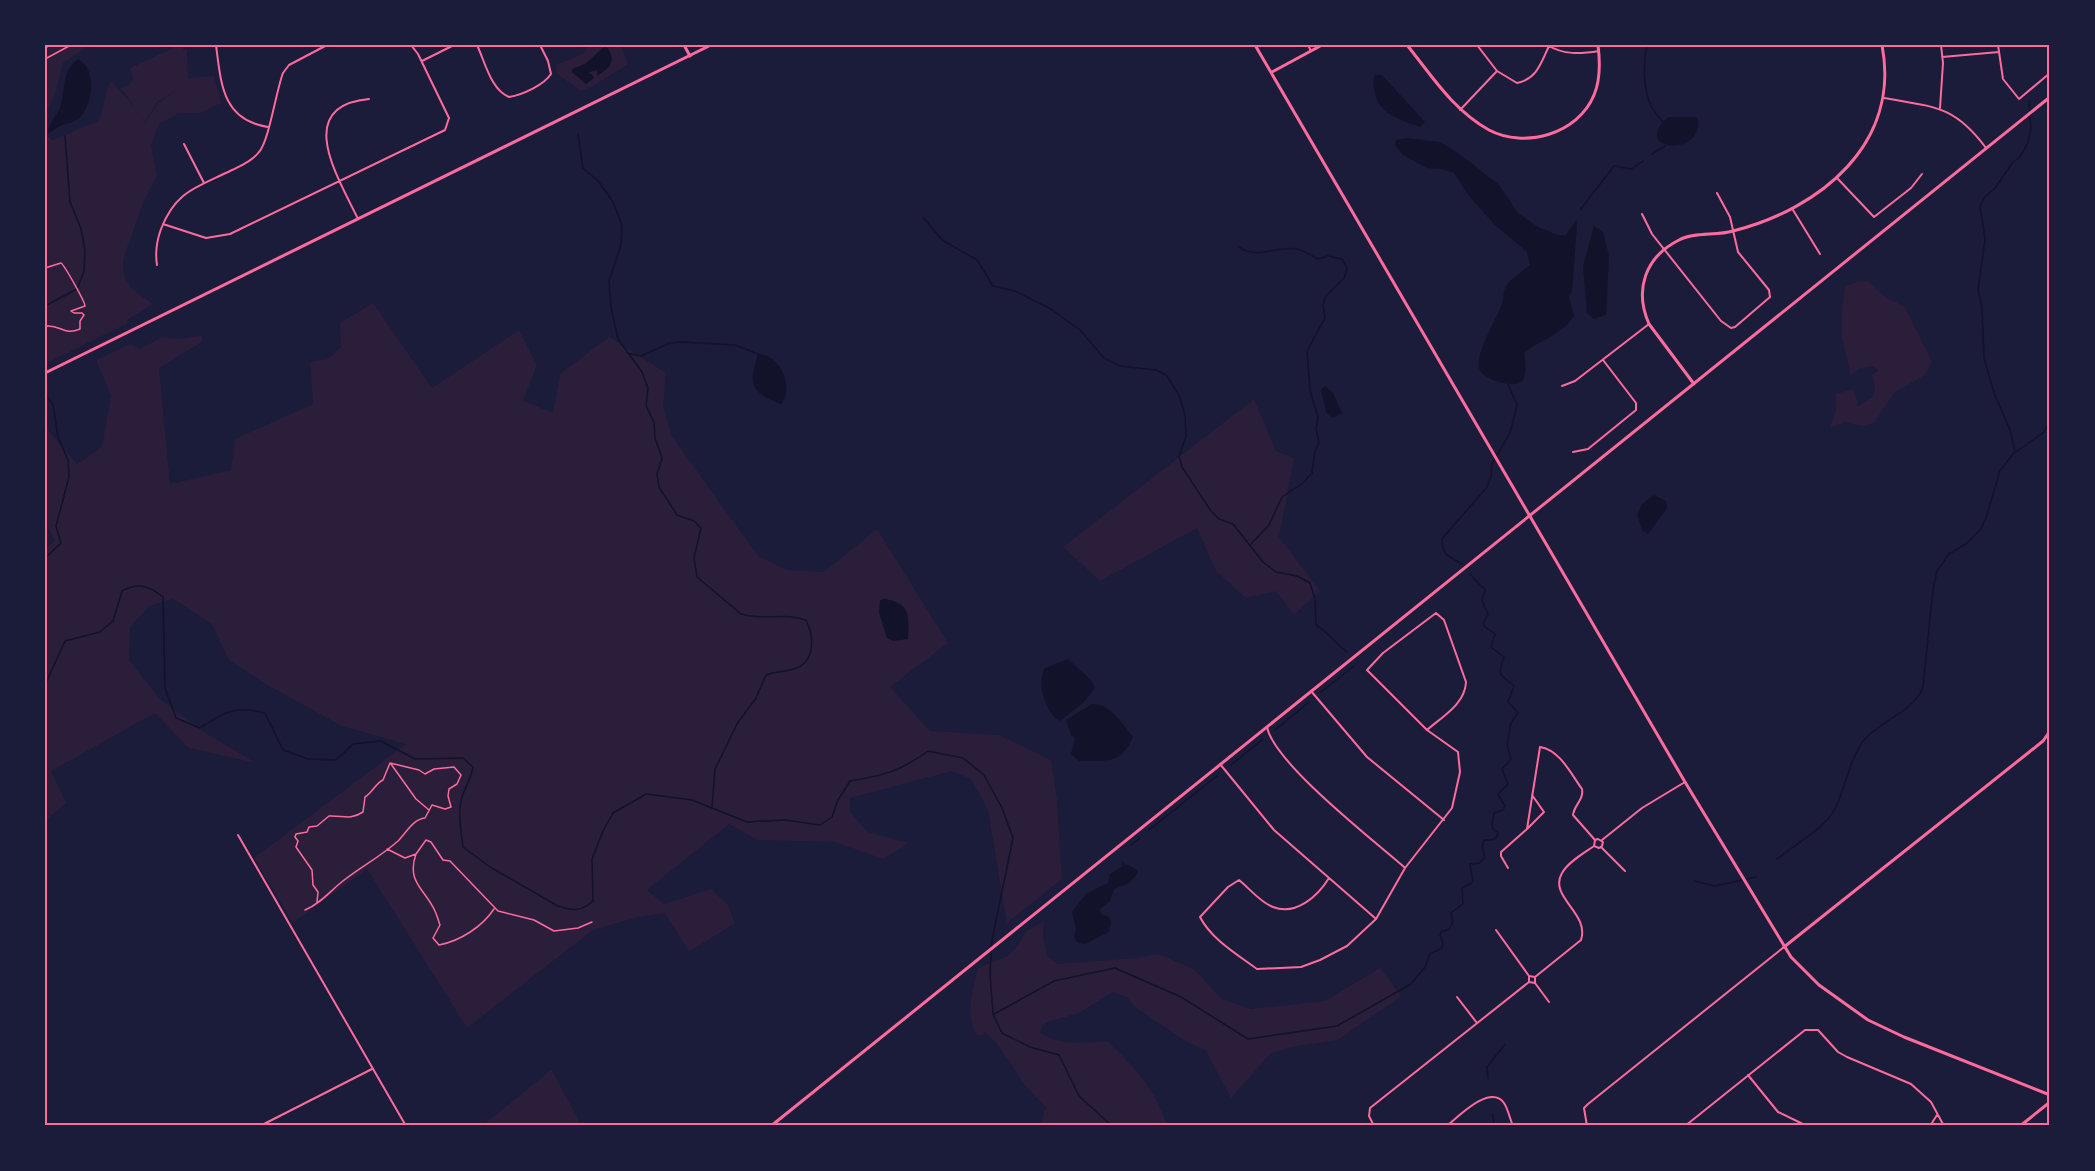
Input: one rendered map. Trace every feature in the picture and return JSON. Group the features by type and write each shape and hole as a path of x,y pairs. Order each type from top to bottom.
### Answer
{"street":[{"path":"216,45 221,83 226,100 239,116 257,125 268,127"},
{"path":"157,265 156,257 167,213 183,194 248,162 260,152 283,73 289,65 327,45"},
{"path":"163,224 196,236 217,238 230,234 445,130 449,118 422,61 411,45"},
{"path":"422,61 454,45"},
{"path":"477,45 496,87 501,94 509,97 540,84 551,74 548,61 540,45"},
{"path":"684,45 690,56"},
{"path":"45,373 711,45"},
{"path":"1256,45 1685,782 1791,957 1819,985 1868,1020 1904,1037 2050,1095"},
{"path":"1308,45 1311,51"},
{"path":"1272,72 1322,45"},
{"path":"1407,45 1460,110 1489,129 1519,139 1555,132 1569,124 1586,109 1594,95 1598,80 1598,45"},
{"path":"1476,45 1497,71 1517,83 1527,81 1538,70 1548,46 1561,52 1581,54 1599,51"},
{"path":"1694,384 1649,324 1643,305 1642,282 1649,264 1664,249 1680,239 1732,232 1776,218 1792,210 1838,178 1869,139 1879,117 1884,98 1886,64 1882,45"},
{"path":"1940,108 1943,85 1941,45"},
{"path":"1998,45 2003,79 2019,99 2050,73"},
{"path":"1942,57 1999,52"},
{"path":"1460,110 1497,71"},
{"path":"771,1126 2050,97"},
{"path":"1884,98 1940,108 1966,125 1986,148"},
{"path":"358,219 329,157 326,142 328,123 332,113 354,100 369,99"},
{"path":"184,144 204,183"},
{"path":"1838,178 1874,217 1911,188 1922,174"},
{"path":"1642,214 1652,234 1721,321 1731,328 1735,327 1770,297 1769,290 1738,252 1730,217 1717,193"},
{"path":"1792,210 1820,254"},
{"path":"1562,386 1575,381 1649,324"},
{"path":"1573,452 1588,448 1636,410 1636,403 1603,360"},
{"path":"1329,878 1321,891 1306,902 1287,910 1272,907 1239,880 1228,887 1200,917 1217,936 1257,969 1301,967 1320,960 1347,946 1376,919 1405,868 1452,808 1460,772 1460,760 1458,752 1427,730 1367,670 1383,653 1436,613 1444,620 1466,682 1466,691 1462,700 1427,730"},
{"path":"1311,691 1367,757 1444,820"},
{"path":"1267,727 1269,737 1298,772 1405,868"},
{"path":"1587,1126 1584,1108 1588,1104 2043,741 2050,730"},
{"path":"1527,829 1540,747 1549,748 1557,755 1582,789 1583,794 1573,815 1595,840"},
{"path":"1220,764 1274,830 1376,919"},
{"path":"1595,840 1602,840 1642,808 1685,782"},
{"path":"1508,868 1501,852 1544,812 1533,795"},
{"path":"238,835 406,1126"},
{"path":"1529,976 1535,977 1581,940 1582,923 1562,894 1560,878 1563,871 1594,846 1595,840"},
{"path":"1601,847 1602,840"},
{"path":"1594,846 1601,847 1625,872"},
{"path":"1496,930 1529,976 1529,982"},
{"path":"1535,977 1535,983 1549,1002"},
{"path":"1374,1126 1369,1116 1370,1108 1529,982 1535,983"},
{"path":"1457,997 1477,1023"},
{"path":"1685,1126 1805,1030 1818,1030 1838,1052 1911,1084 1931,1102 1944,1126"},
{"path":"260,1126 372,1069"},
{"path":"1748,1075 1778,1112 1807,1126"},
{"path":"1447,1126 1489,1096 1504,1102 1513,1126"},
{"path":"2020,1126 2050,1102"},
{"path":"1930,1126 1937,1115"}],"path":[{"path":"45,48 50,45"},
{"path":"45,59 71,45"},
{"path":"45,268 61,262 85,301 85,306 70,312 84,315 80,321 80,329 70,332 52,325 45,329"},
{"path":"305,910 360,868 373,861 417,820 425,818 432,805 445,809 451,807 449,789 456,784 461,775 454,767 434,769 425,774 419,770 390,763"},
{"path":"390,763 416,799 429,810"},
{"path":"317,902 318,892 313,885 312,870 296,847 298,841 294,837 296,834 307,832 309,827 317,826 329,816 357,817 363,812 365,797 371,793 378,782 383,780 390,763"},
{"path":"495,909 468,934 453,942 439,945 433,938 440,925 435,910 420,890 413,872 416,854 426,840 431,842 443,860 450,861 495,909 534,920 554,931 578,928 592,922"},
{"path":"386,849 405,858 416,854"}],"shaded area":[{"path":"45,45 90,45 63,63 55,95 45,115"},
{"path":"178,45 184,45 183,49 187,50 188,78 214,76 221,103 200,113 179,113 159,124 151,145 157,175 143,203 123,260 124,276 132,289 153,304 127,320 128,323 45,364 45,134 52,140 97,122 108,86 112,89 108,85 112,82 135,108 121,88 130,84 133,79 130,68 171,49 172,51 172,48","holes":["179,88 158,103 145,123 138,112 145,122 157,102"]},
{"path":"590,45 620,45 628,64 581,91 557,74 556,65 584,53"},
{"path":"604,47 607,47 610,52 611,64 597,76 597,70 590,72 589,74 592,74 594,78 586,84 572,72 572,69 585,64"},
{"path":"78,59 89,71 91,79 87,106 78,119 48,134 51,123 60,108 66,75"},
{"path":"1375,75 1382,75 1425,122 1420,127 1393,116 1382,107 1375,94 1373,82"},
{"path":"1669,117 1697,117 1698,125 1692,138 1672,146 1658,140 1658,130"},
{"path":"1405,138 1440,142 1461,155 1499,185 1518,213 1538,227 1558,235 1566,235 1576,220 1572,291 1569,297 1574,316 1557,333 1524,353 1525,374 1519,383 1508,384 1484,375 1479,366 1479,358 1502,304 1506,286 1530,265 1527,252 1494,224 1469,196 1454,173 1427,168 1403,155 1395,145 1396,140"},
{"path":"1594,226 1603,232 1609,256 1606,315 1594,319 1587,313 1583,266"},
{"path":"1859,281 1870,282 1882,295 1905,307 1932,361 1925,375 1895,392 1874,423 1862,426 1845,422 1830,428 1836,409 1836,394 1854,389 1858,406 1873,397 1875,386 1872,375 1879,370 1872,366 1858,369 1851,376 1842,337 1845,286"},
{"path":"373,303 432,388 519,330 537,365 523,401 553,413 560,374 609,337 666,373 663,406 672,436 758,556 787,570 824,572 877,529 948,643 890,687 930,731 999,735 1051,760 1057,799 1062,879 1007,923 988,810 971,779 952,771 850,798 850,812 868,832 909,843 883,859 835,842 758,840 729,824 647,890 664,904 711,889 728,905 735,923 689,952 665,913 638,917 593,930 467,1028 367,869 293,923 254,858 406,744 342,726 271,687 229,660 212,624 173,599 149,606 130,627 129,660 160,699 207,734 256,763 189,748 155,713 51,771 66,803 45,821 45,549 55,541 45,523 45,427 77,464 102,447 111,396 96,360 130,344 140,349 162,337 181,339 202,335 202,342 159,368 170,484 231,470 235,439 313,404 310,362 328,359 341,347 340,323"},
{"path":"758,354 773,360 783,373 786,389 781,404 770,400 754,386 753,373"},
{"path":"1325,386 1333,393 1342,413 1332,418 1326,412 1321,389"},
{"path":"1254,399 1276,451 1294,458 1279,537 1320,591 1294,615 1276,591 1246,598 1216,571 1197,528 1100,581 1063,547"},
{"path":"1654,495 1666,501 1667,508 1648,534 1642,530 1637,515 1641,505"},
{"path":"885,599 900,604 907,612 908,639 893,641 887,638 879,613 880,600"},
{"path":"1068,659 1091,680 1095,688 1084,702 1060,721 1046,704 1041,681 1045,668"},
{"path":"1092,704 1105,707 1110,711 1133,737 1123,753 1111,760 1079,761 1071,754 1075,738 1071,735 1066,720"},
{"path":"1126,864 1138,873 1129,883 1114,889 1110,901 1100,909 1101,914 1109,917 1111,922 1109,932 1085,944 1078,943 1074,937 1076,930 1072,912 1086,894 1108,883 1110,874"},
{"path":"1044,922 1043,935 1047,956 1058,964 1137,958 1158,954 1194,969 1222,999 1251,1009 1325,1001 1380,968 1401,996 1338,1040 1297,1046 1271,1053 1231,1098 1206,1051 1184,1040 1135,1007 1127,997 1112,992 1079,1013 1048,1022 1042,1026 1040,1033 1064,1042 1107,1041 1143,1079 1157,1101 1167,1126 1040,1126 1046,1107 1026,1086 990,1037 985,1032 977,1035 973,1028 970,1011 978,968 1008,956 1019,944 1026,931"},
{"path":"551,1070 582,1126 482,1126"}],"waterway":[{"path":"1647,45 1644,68 1646,92 1651,106 1663,122"},
{"path":"2015,452 2010,430 1994,393 1984,358 1982,308 1978,290 1985,239 1980,206 2027,145 2031,129 2029,101"},
{"path":"578,134 583,168 598,181 613,202 622,225 621,245 609,281 611,307 618,339 642,372 648,388 646,406 654,422 655,438 662,458 657,474 659,487 677,515 694,521 701,528 694,558 697,577 741,614 806,620 811,633 810,655 806,661 794,669 766,675 756,698 737,724 715,769 712,807"},
{"path":"45,306 77,289 84,271 85,250 81,229 70,202 65,136"},
{"path":"1652,154 1665,146"},
{"path":"1580,210 1614,166 1631,169 1643,161"},
{"path":"923,217 942,240 977,260 993,286 1015,291 1051,309 1080,330 1104,358 1120,366 1156,370 1166,375 1179,395 1185,415 1186,437 1179,456 1182,467 1211,511 1219,519 1233,524 1263,562 1276,572 1297,576 1310,583 1315,599 1316,625 1347,652"},
{"path":"1238,246 1252,252 1297,249 1318,259 1328,256 1342,259 1347,268 1344,278 1325,297 1323,305 1325,318 1307,351 1310,390 1318,418 1316,429 1319,442 1315,451 1312,473 1303,483 1282,497 1269,525 1251,544"},
{"path":"627,353 641,356 670,343 681,342 735,345 758,354"},
{"path":"1462,564 1445,552 1442,539 1487,487 1492,464 1510,433 1517,405 1508,384"},
{"path":"45,393 53,405 58,437 68,460 69,477 56,526 61,543 45,558"},
{"path":"1777,859 1825,822 1836,807 1852,762 1865,739 1905,709 1918,696 1923,687 1933,589 1937,571 1949,554 1967,543 1981,529 2000,471 2013,454 2044,432 2050,421"},
{"path":"994,1014 1054,981 1115,968 1181,997 1248,1039 1337,1026 1411,984 1425,967 1430,954 1442,948 1440,935 1442,931 1449,930 1453,922 1451,913 1463,904 1462,888 1473,882 1470,864 1480,863 1485,857 1482,847 1484,840 1495,839 1498,833 1492,825 1494,813 1503,810 1505,806 1498,794 1508,784 1502,769 1511,759 1507,745 1511,723 1518,713 1508,702 1514,686 1500,672 1504,657 1491,647 1495,634 1483,623 1488,614 1482,600 1485,590 1470,574"},
{"path":"45,685 65,641 100,632 113,621 122,591 144,586 163,597 165,688 176,718 200,728 223,714 238,710 265,713 283,750 308,759 336,760 353,744 381,741 415,759 463,758 473,767 460,807 463,847 490,867 558,906 573,910 581,909 593,901 592,859 613,813 646,794 692,800 747,822 785,820 820,825 832,817 838,800 850,781 891,772 909,764 928,751 963,758 984,775 1002,808 1013,838 992,940 990,974 993,1014 1002,1033 1030,1047 1059,1055 1079,1096 1112,1126"},
{"path":"1321,692 1354,666"},
{"path":"1275,730 1309,702"},
{"path":"1231,765 1263,739"},
{"path":"1149,830 1217,776"},
{"path":"1131,845 1140,838"},
{"path":"1695,881 1715,886 1756,877"},
{"path":"1488,1079 1487,1067 1505,1044"},
{"path":"1493,1114 1494,1126"}]}
